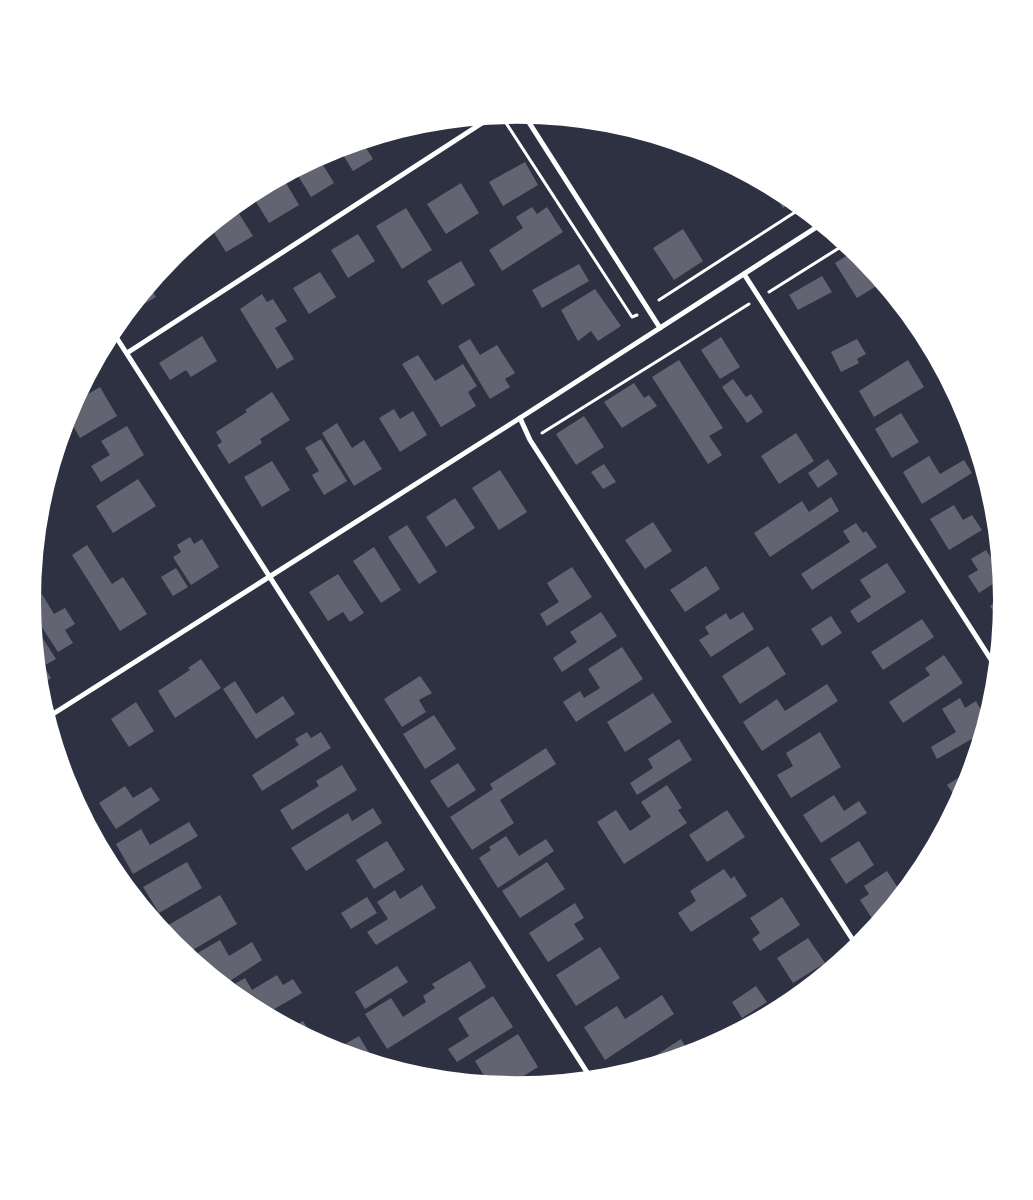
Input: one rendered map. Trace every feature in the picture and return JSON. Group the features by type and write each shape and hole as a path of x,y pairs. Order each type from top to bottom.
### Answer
{"street":[{"path":"528,121 660,328"},
{"path":"127,353 483,122"},
{"path":"52,715 520,418 816,227"},
{"path":"744,274 991,660"},
{"path":"116,337 588,1074"},
{"path":"520,418 530,440 853,941"}],"path":[{"path":"505,122 632,317 797,212"},
{"path":"530,440 841,248"}],"building":[{"path":"365,146 373,159 353,171 342,154"},
{"path":"321,162 334,183 311,197 297,174"},
{"path":"525,162 538,185 503,206 489,182"},
{"path":"285,181 299,205 269,223 254,199"},
{"path":"461,183 479,213 446,234 427,204"},
{"path":"777,198 787,205 783,208"},
{"path":"532,207 537,214 547,207 563,232 502,271 489,250 523,228 516,217"},
{"path":"406,208 432,250 402,269 376,226"},
{"path":"237,211 253,236 226,252 212,230"},
{"path":"683,229 703,261 674,280 653,248"},
{"path":"358,234 375,261 348,278 331,250"},
{"path":"848,255 878,285 857,298 835,263"},
{"path":"461,261 475,285 442,305 427,281"},
{"path":"579,264 589,281 542,308 532,290"},
{"path":"320,272 336,297 309,314 293,288"},
{"path":"822,276 832,292 798,310 789,295"},
{"path":"595,289 621,326 598,341 591,331 578,341 561,310"},
{"path":"151,290 156,297 135,309"},
{"path":"262,294 267,302 273,299 287,321 275,328 294,359 277,369 240,309"},
{"path":"202,336 217,361 191,377 186,370 170,380 159,363"},
{"path":"721,337 740,367 720,379 701,350"},
{"path":"470,339 480,355 497,345 515,373 505,379 510,387 490,399 458,346"},
{"path":"857,339 866,354 857,359 859,363 841,372 831,352"},
{"path":"418,355 435,381 463,364 477,386 468,392 476,406 441,427 402,364"},
{"path":"679,360 723,428 709,436 722,455 708,464 652,377"},
{"path":"908,360 924,387 874,417 859,391"},
{"path":"733,379 746,397 751,394 763,412 747,423 722,387"},
{"path":"634,383 644,398 649,395 657,406 622,428 604,402"},
{"path":"100,387 117,416 80,438 72,423 83,397"},
{"path":"272,392 290,420 260,439 262,443 229,464 217,445 222,442 216,432 247,412 245,410"},
{"path":"394,409 400,419 413,411 427,435 400,452 379,418"},
{"path":"901,413 919,442 892,458 875,429"},
{"path":"584,416 604,447 576,465 556,434"},
{"path":"337,423 352,448 364,440 382,469 354,486 322,433"},
{"path":"127,426 144,455 101,482 91,466 110,455 101,441"},
{"path":"796,433 814,461 779,484 761,456"},
{"path":"321,439 347,481 324,495 312,475 319,471 305,448"},
{"path":"929,456 940,474 964,460 972,473 922,504 903,472"},
{"path":"828,459 838,474 818,488 808,473"},
{"path":"272,461 290,490 262,507 244,477"},
{"path":"604,464 616,482 603,489 591,472"},
{"path":"500,470 527,512 499,530 472,488"},
{"path":"138,479 156,506 113,533 96,506"},
{"path":"831,497 839,511 770,557 754,533 802,501 809,512"},
{"path":"455,498 475,528 446,547 426,517"},
{"path":"954,505 963,520 972,515 982,530 949,550 930,519"},
{"path":"653,522 672,551 645,569 625,540"},
{"path":"856,523 863,533 866,531 877,547 812,590 801,574 850,542 843,531"},
{"path":"407,525 437,572 419,584 388,537"},
{"path":"190,537 194,544 202,539 219,567 191,585 173,557 181,552 177,545"},
{"path":"87,545 112,584 123,577 147,614 120,631 72,555"},
{"path":"374,547 401,590 381,603 353,561"},
{"path":"986,550 993,561 995,583 979,593 968,576 978,570 971,559"},
{"path":"887,563 906,592 858,623 850,611 871,597 860,580"},
{"path":"706,566 720,589 685,612 670,590"},
{"path":"572,567 592,597 547,626 540,614 559,602 547,583"},
{"path":"176,568 188,587 173,596 161,577"},
{"path":"338,574 364,613 350,622 343,612 328,621 309,592"},
{"path":"40,591 54,614 65,608 75,624 65,630 73,643 58,652 39,622 38,592"},
{"path":"996,602 995,614 990,606"},
{"path":"601,612 617,636 562,672 553,658 577,642 570,632"},
{"path":"743,612 754,629 711,657 699,640 709,634 705,627 726,613 730,620"},
{"path":"831,616 842,633 822,646 811,629"},
{"path":"922,619 934,637 883,670 871,652"},
{"path":"39,634 56,659 45,665 42,660"},
{"path":"768,646 786,674 740,704 722,676"},
{"path":"622,647 643,679 576,722 563,702 580,691 584,698 600,688 588,669"},
{"path":"944,655 963,683 903,723 889,702 930,675 925,668"},
{"path":"201,659 221,688 175,718 158,691 190,670 188,668"},
{"path":"42,664 51,678 45,682"},
{"path":"420,676 432,693 419,700 426,712 402,727 384,699"},
{"path":"235,681 256,714 283,696 295,714 256,739 223,689"},
{"path":"827,684 838,701 762,751 743,722 777,699 785,711"},
{"path":"653,693 672,722 625,752 607,722"},
{"path":"960,698 965,708 976,701 982,712 975,737 937,759 931,747 956,732 942,709"},
{"path":"136,702 154,731 129,747 111,719"},
{"path":"434,715 456,749 425,769 403,734"},
{"path":"307,732 311,738 321,732 331,748 262,791 252,775 299,745 295,739"},
{"path":"820,732 841,767 791,798 777,775 793,766 786,753"},
{"path":"679,739 692,760 637,795 630,783 653,768 648,759"},
{"path":"546,748 556,764 500,800 514,823 472,850 450,817 493,789 490,784"},
{"path":"458,763 476,790 448,808 430,781"},
{"path":"342,765 357,790 292,830 280,810 319,786 316,781"},
{"path":"962,775 954,795 947,785"},
{"path":"667,785 682,808 678,810 687,823 624,864 597,822 616,810 630,831 651,817 641,802"},
{"path":"125,786 133,798 151,787 160,800 116,829 99,803"},
{"path":"834,795 844,811 859,801 867,813 821,843 803,815"},
{"path":"373,808 382,823 306,871 291,848 348,813 352,821"},
{"path":"727,810 745,837 707,862 689,835"},
{"path":"189,822 198,836 133,874 116,844 141,829 150,845"},
{"path":"506,836 519,856 546,839 554,851 498,888 479,858 491,850 489,847"},
{"path":"387,841 405,870 374,889 356,860"},
{"path":"859,841 874,865 846,884 830,859"},
{"path":"187,862 202,888 159,913 143,887"},
{"path":"547,862 565,889 520,918 502,891"},
{"path":"724,869 731,879 734,876 747,896 691,932 678,913 696,901 690,891"},
{"path":"887,871 899,889 873,920 860,900 869,894 864,886"},
{"path":"422,885 436,908 376,945 367,932 388,919 377,902 395,890 400,899"},
{"path":"220,895 237,924 191,951 166,926"},
{"path":"367,897 377,913 351,929 341,913"},
{"path":"782,897 800,925 760,951 752,939 760,933 750,918"},
{"path":"575,903 584,918 574,924 584,939 548,962 529,933"},
{"path":"808,938 825,963 793,983 777,958"},
{"path":"220,940 229,956 252,942 262,960 228,982 195,955"},
{"path":"600,947 620,978 576,1006 556,975"},
{"path":"470,961 486,987 387,1049 365,1014 391,998 403,1017 426,1002 423,996 435,988 432,984"},
{"path":"397,966 408,982 365,1009 355,992"},
{"path":"277,975 283,985 293,979 302,993 271,1011 232,985 245,978 252,990"},
{"path":"756,986 767,1002 742,1018 732,1002"},
{"path":"662,995 674,1014 605,1060 584,1027 617,1006 625,1019"},
{"path":"493,996 513,1027 457,1062 448,1049 469,1036 458,1018"},
{"path":"303,1021 310,1032 305,1030 296,1025"},
{"path":"518,1034 538,1067 519,1079 486,1078 475,1061"},
{"path":"359,1036 371,1056 363,1054 341,1046"},
{"path":"681,1039 686,1048 670,1054 648,1061"}]}
